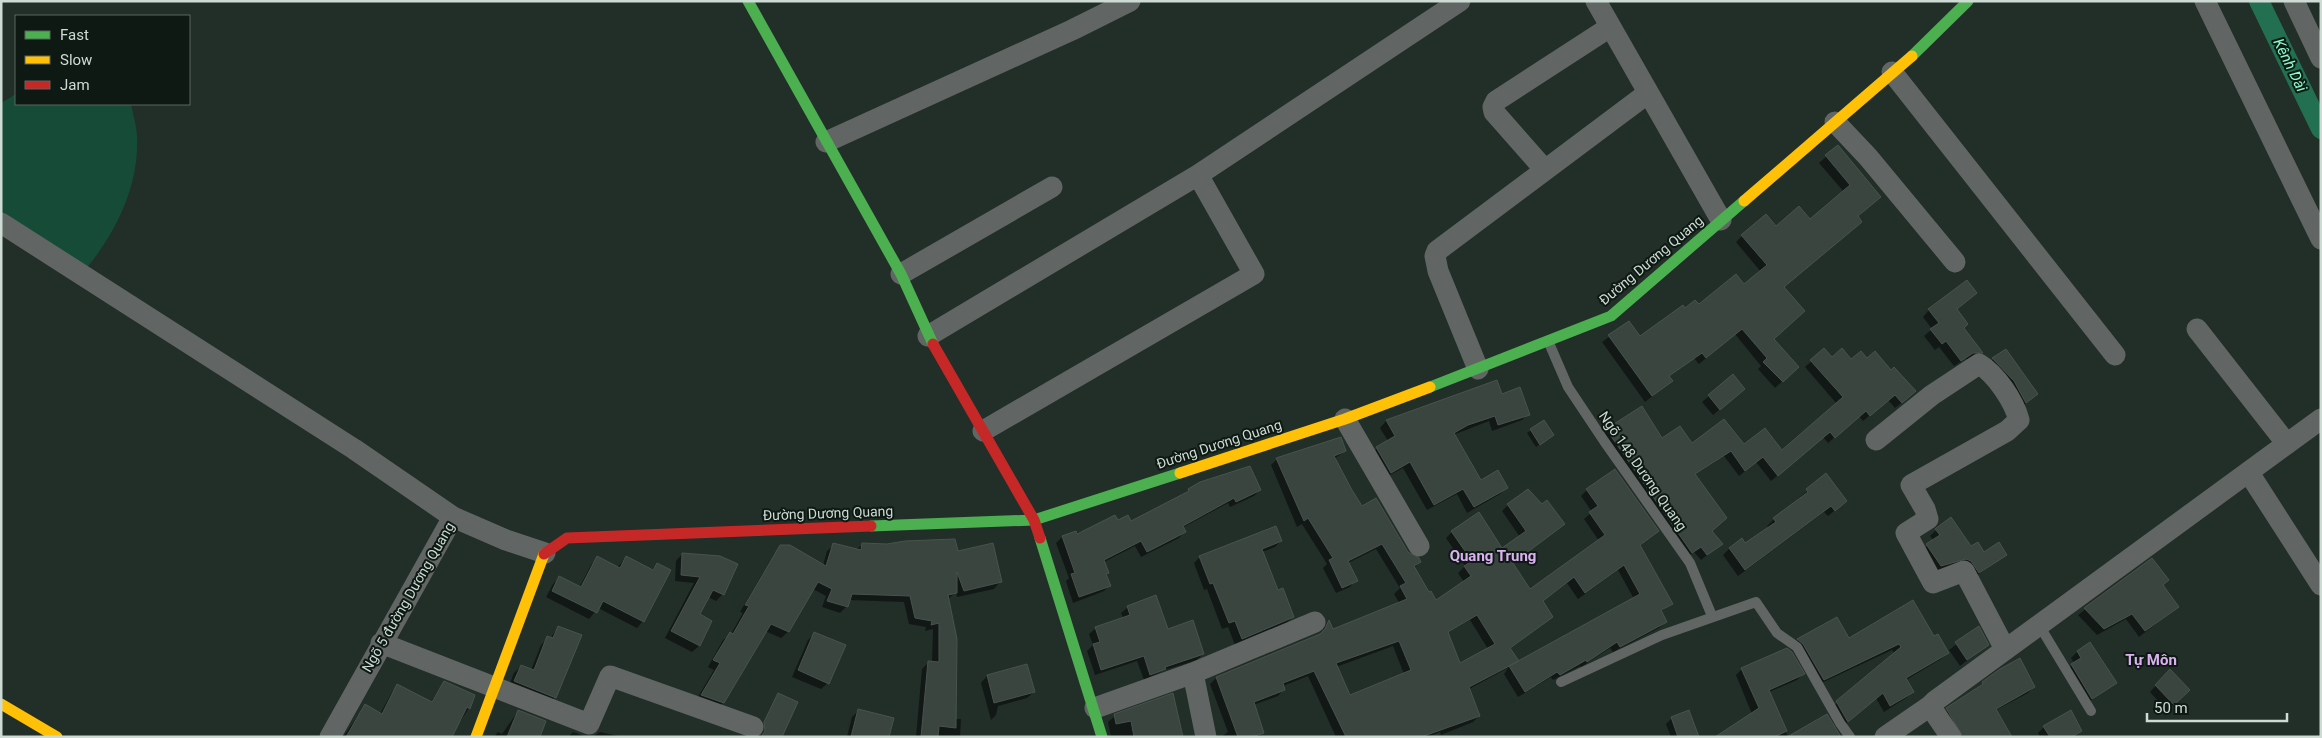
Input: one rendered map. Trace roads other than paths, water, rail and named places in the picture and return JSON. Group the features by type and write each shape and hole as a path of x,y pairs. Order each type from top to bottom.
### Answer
{"street":[{"path":"748,1 901,274 928,336 1034,520 1102,737"},
{"path":"826,142 1072,30 1130,1"},
{"path":"928,336 1198,175 1460,1"},
{"path":"1596,1 1721,220"},
{"name":"Đường Dương Quang","path":"546,553 567,538 1034,520 1345,419 1549,342 1611,316 1892,72 1968,1"},
{"path":"2205,1 2321,239"},
{"path":"2294,1 2321,58"},
{"path":"1545,170 1494,112 1493,107 1496,101 1610,27"},
{"path":"1892,72 2115,355"},
{"path":"1478,369 1444,288 1435,256 1442,247 1648,92"},
{"path":"1835,122 1868,157 1955,262"},
{"path":"983,431 1254,274 1198,175"},
{"path":"901,274 1052,187"},
{"path":"1,223 354,449 452,517"},
{"path":"2197,329 2287,444"},
{"path":"1876,440 1932,395 1979,364 1992,376 2015,409 2019,420 2007,431 1911,485 1926,509 1928,519 1906,532 1933,583 1964,571 2005,649"},
{"path":"1345,419 1419,546"},
{"path":"1885,737 2321,419"},
{"path":"2249,473 2321,585"},
{"name":"Ngõ 5 đường Dương Quang","path":"330,737 452,517 506,540 546,553"},
{"path":"476,737 546,553"},
{"path":"1094,708 1193,673 1315,622"},
{"path":"381,643 589,724 610,676 753,727"},
{"path":"1193,673 1206,737"},
{"path":"1,704 57,737"},
{"path":"1930,706 1951,737"}],"lane":[{"name":"Ngõ 148 Dương Quang","path":"1549,342 1568,387 1690,563 1712,616"},
{"path":"1562,682 1662,635 1756,602 1777,633 1797,647 1840,723 1850,737"},
{"path":"2039,624 2091,711"}],"waterway":[{"name":"Kênh Dài","path":"2259,1 2321,129"}],"district":[{"name":"Quang Trung","path":"1493,556"},
{"name":"Tự Môn","path":"2151,660"}]}
